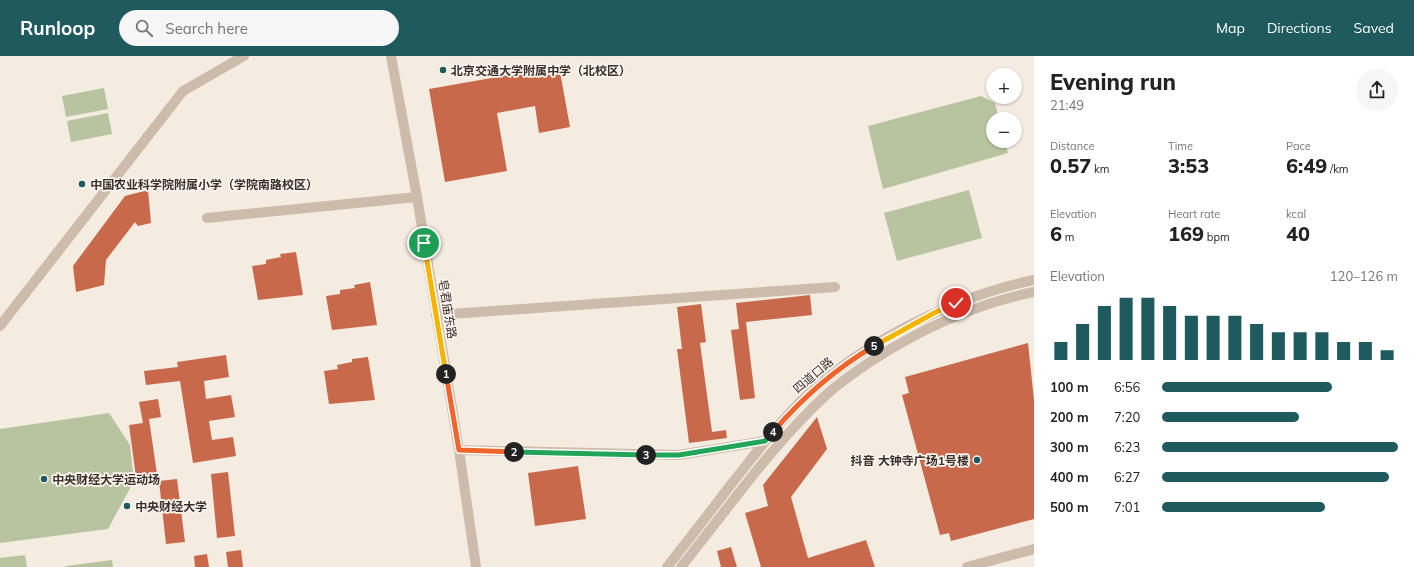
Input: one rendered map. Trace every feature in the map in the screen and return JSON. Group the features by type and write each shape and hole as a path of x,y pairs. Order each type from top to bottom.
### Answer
{"street":[{"path":"0,326 183,91 244,56"},
{"name":"皂君庙东路","path":"391,56 417,197 459,450 476,567"},
{"path":"207,218 417,197"},
{"name":"四道口路","path":"667,567 765,441 813,390 863,353 934,313 956,303 1005,286 1034,280"},
{"path":"436,315 835,288"},
{"name":"四道口路","path":"681,567 777,446 810,410 837,385 897,344 935,324 971,309 1034,292"},
{"path":"459,450 679,455 765,441"},
{"path":"967,567 1034,549"}],"green space":[{"path":"104,88 108,109 66,117 62,96"},
{"path":"981,96 986,98 986,104 995,104 997,112 986,112 986,148 1007,148 1008,153 883,189 868,126"},
{"path":"108,113 112,134 71,142 67,121"},
{"path":"969,190 982,238 897,261 884,213"},
{"path":"109,413 130,445 134,481 108,529 0,543 0,429"},
{"path":"25,555 27,567 0,567 0,558"},
{"path":"112,560 113,567 66,567 66,566"}],"building":[{"path":"559,66 570,127 539,133 535,106 497,113 507,171 445,182 429,89"},
{"path":"148,190 151,223 138,226 135,222 106,260 104,285 76,292 73,266 125,196"},
{"path":"296,252 303,295 258,300 252,266 266,264 266,260 281,257 280,254"},
{"path":"370,282 377,325 332,330 326,296 340,294 340,290 355,288 354,285"},
{"path":"810,295 812,315 746,322 755,398 740,400 731,330 739,329 736,303"},
{"path":"701,304 706,342 700,343 712,432 726,430 727,438 689,443 677,349 682,349 677,307"},
{"name":"抖音 大钟寺广场1号楼","path":"1028,343 1034,400 1034,519 951,541 949,533 940,535 902,395 909,393 905,377"},
{"path":"226,355 229,377 204,381 206,399 231,395 235,417 209,421 212,440 233,437 236,456 193,463 180,381 146,385 144,371 178,367 177,362"},
{"path":"368,357 375,400 329,404 324,371 338,369 337,365 352,362 352,359"},
{"path":"158,399 161,417 149,419 157,474 136,477 129,425 143,423 139,402"},
{"path":"817,417 827,449 791,497 808,558 866,540 875,567 761,567 745,513 768,506 763,485"},
{"path":"578,466 586,519 535,526 528,473"},
{"path":"228,472 235,536 217,538 211,474"},
{"path":"177,479 185,542 166,544 159,481"},
{"path":"731,547 737,567 721,567 717,551"},
{"path":"241,550 243,567 228,567 226,552"},
{"path":"207,554 209,567 195,567 194,556"}],"place":[{"name":"北京交通大学附属中学（北校区）","path":"443,70"},
{"name":"中国农业科学院附属小学（学院南路校区）","path":"82,184"},
{"name":"抖音 大钟寺广场1号楼","path":"977,460"},
{"name":"中央财经大学运动场","path":"44,479"},
{"name":"中央财经大学","path":"127,506"}],"route":[{"path":"424,243 459,450 679,455 765,441 781,422 813,390 841,367 882,341 956,303"}]}
